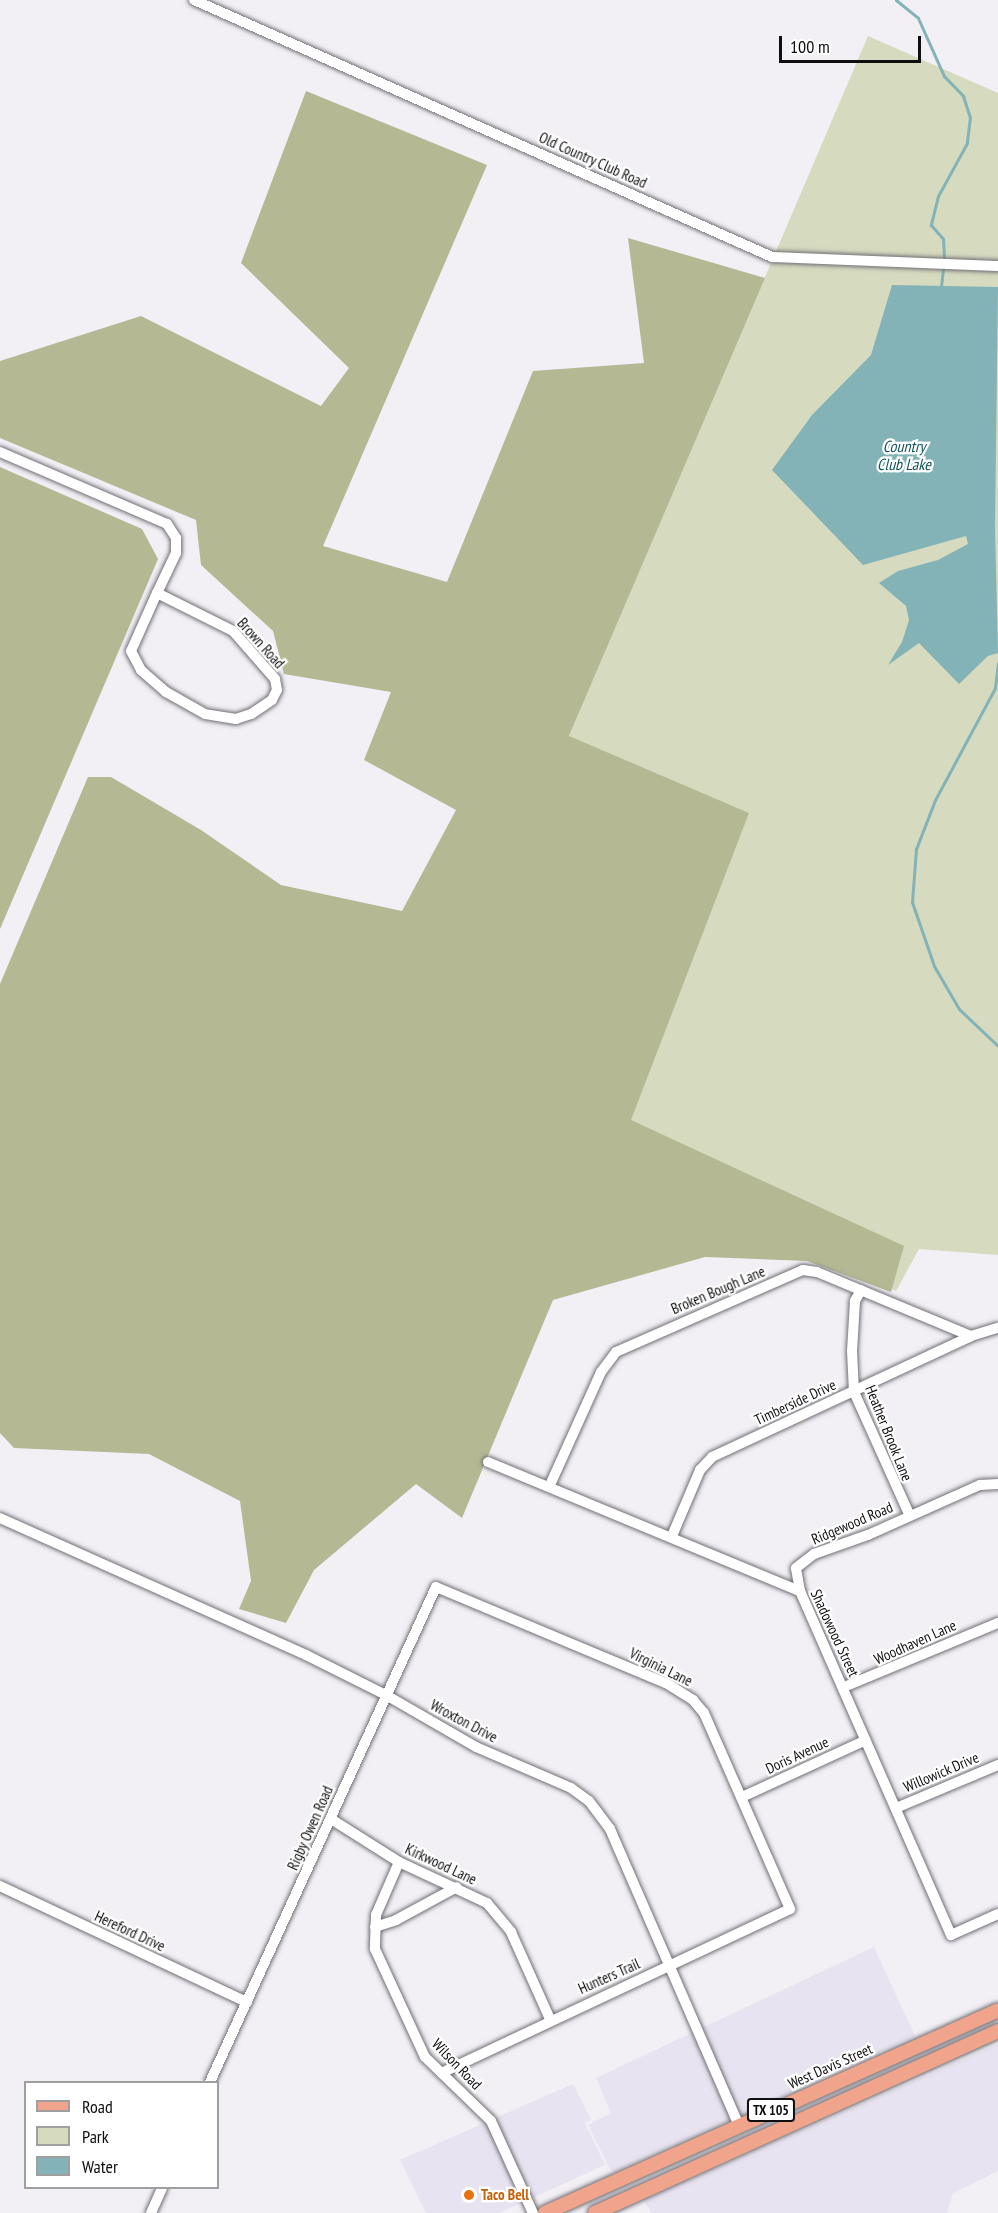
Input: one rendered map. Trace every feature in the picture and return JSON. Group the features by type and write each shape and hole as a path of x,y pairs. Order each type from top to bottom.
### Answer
{"main road":[{"name":"West Davis Street","path":"545,2213 998,2010"},
{"path":"893,2078 897,2064 964,2033 976,2020"},
{"name":"TX 105","path":"595,2213 998,2031"},
{"path":"688,2171 700,2158 792,2116 799,2108 800,2097"}],"street":[{"name":"Old Country Club Road","path":"194,0 772,257 950,262 998,266"},
{"name":"Brown Road","path":"0,452 167,524 176,537 176,553 157,593 131,651 141,670 166,692 205,714 236,719 251,714 272,699 277,690 275,679 233,631 157,593"},
{"name":"Broken Bough Lane","path":"550,1485 601,1372 616,1352 803,1270 861,1290 971,1336"},
{"name":"Heather Brook Lane","path":"861,1290 855,1301 854,1392 909,1514"},
{"name":"Timberside Drive","path":"672,1536 700,1470 711,1457 971,1336 998,1328"},
{"name":"Shadowood Street","path":"488,1462 550,1485 800,1591 951,1935 998,1914"},
{"path":"909,1514 980,1485 998,1484"},
{"name":"Ridgewood Road","path":"800,1591 796,1568 804,1560 909,1514"},
{"name":"Wroxton Drive","path":"0,1518 386,1695 476,1747 572,1788 589,1801 610,1829 739,2125"},
{"name":"Rigby Owen Road","path":"210,2081 436,1587"},
{"name":"Virginia Lane","path":"436,1587 680,1690 704,1713 790,1909"},
{"name":"Woodhaven Lane","path":"844,1687 998,1623"},
{"name":"Doris Avenue","path":"742,1797 866,1740"},
{"name":"Willowick Drive","path":"896,1808 998,1765"},
{"name":"Kirkwood Lane","path":"330,1820 399,1862 457,1887 487,1903 501,1918 550,2019"},
{"name":"Wilson Road","path":"399,1862 375,1927 375,1949 417,2042 442,2073 491,2121 533,2213"},
{"name":"Hereford Drive","path":"0,1886 247,2002"},
{"path":"375,1927 396,1920 457,1887"},
{"name":"Hunters Trail","path":"442,2073 550,2019 790,1909"},
{"path":"151,2213 161,2189"}],"shaded area":[{"path":"874,1947 915,2036 614,2172 610,2169 588,2125 611,2113 596,2078"},
{"path":"998,2044 998,2171 953,2193 947,2213 651,2213 644,2200"},
{"path":"573,2084 591,2120 585,2123 605,2165 499,2213 426,2213 400,2160"}],"green space":[{"path":"868,36 998,93 998,1255 919,1249 896,1291 594,1167 569,736"},
{"path":"306,91 487,165 323,546 447,582 533,371 644,363 628,238 765,278 569,736 749,813 631,1120 904,1246 891,1292 807,1261 705,1257 553,1300 462,1518 416,1484 314,1570 286,1623 239,1609 251,1581 240,1501 149,1454 14,1448 0,1433 0,984 88,777 111,777 201,830 281,885 402,911 456,810 364,760 391,692 284,674 273,631 201,565 196,520 0,438 0,361 141,316 321,406 349,368 241,263"},
{"path":"0,467 142,529 158,559 0,929"}],"water":[{"name":"Country Club Lake","path":"892,285 998,287 995,527 998,653 988,656 959,684 919,643 888,665 902,642 909,620 906,606 879,583 898,571 938,560 968,544 966,536 863,565 772,470 812,415 871,355"}],"waterway":[{"path":"896,0 918,18 944,76 963,96 970,117 967,143 938,196 931,225 943,239 944,260"},
{"path":"941,287 943,267"},
{"path":"998,663 995,688 935,800 916,849 912,902 934,966 959,1009 998,1046"}],"place":[{"name":"Taco Bell","path":"469,2195"}]}
